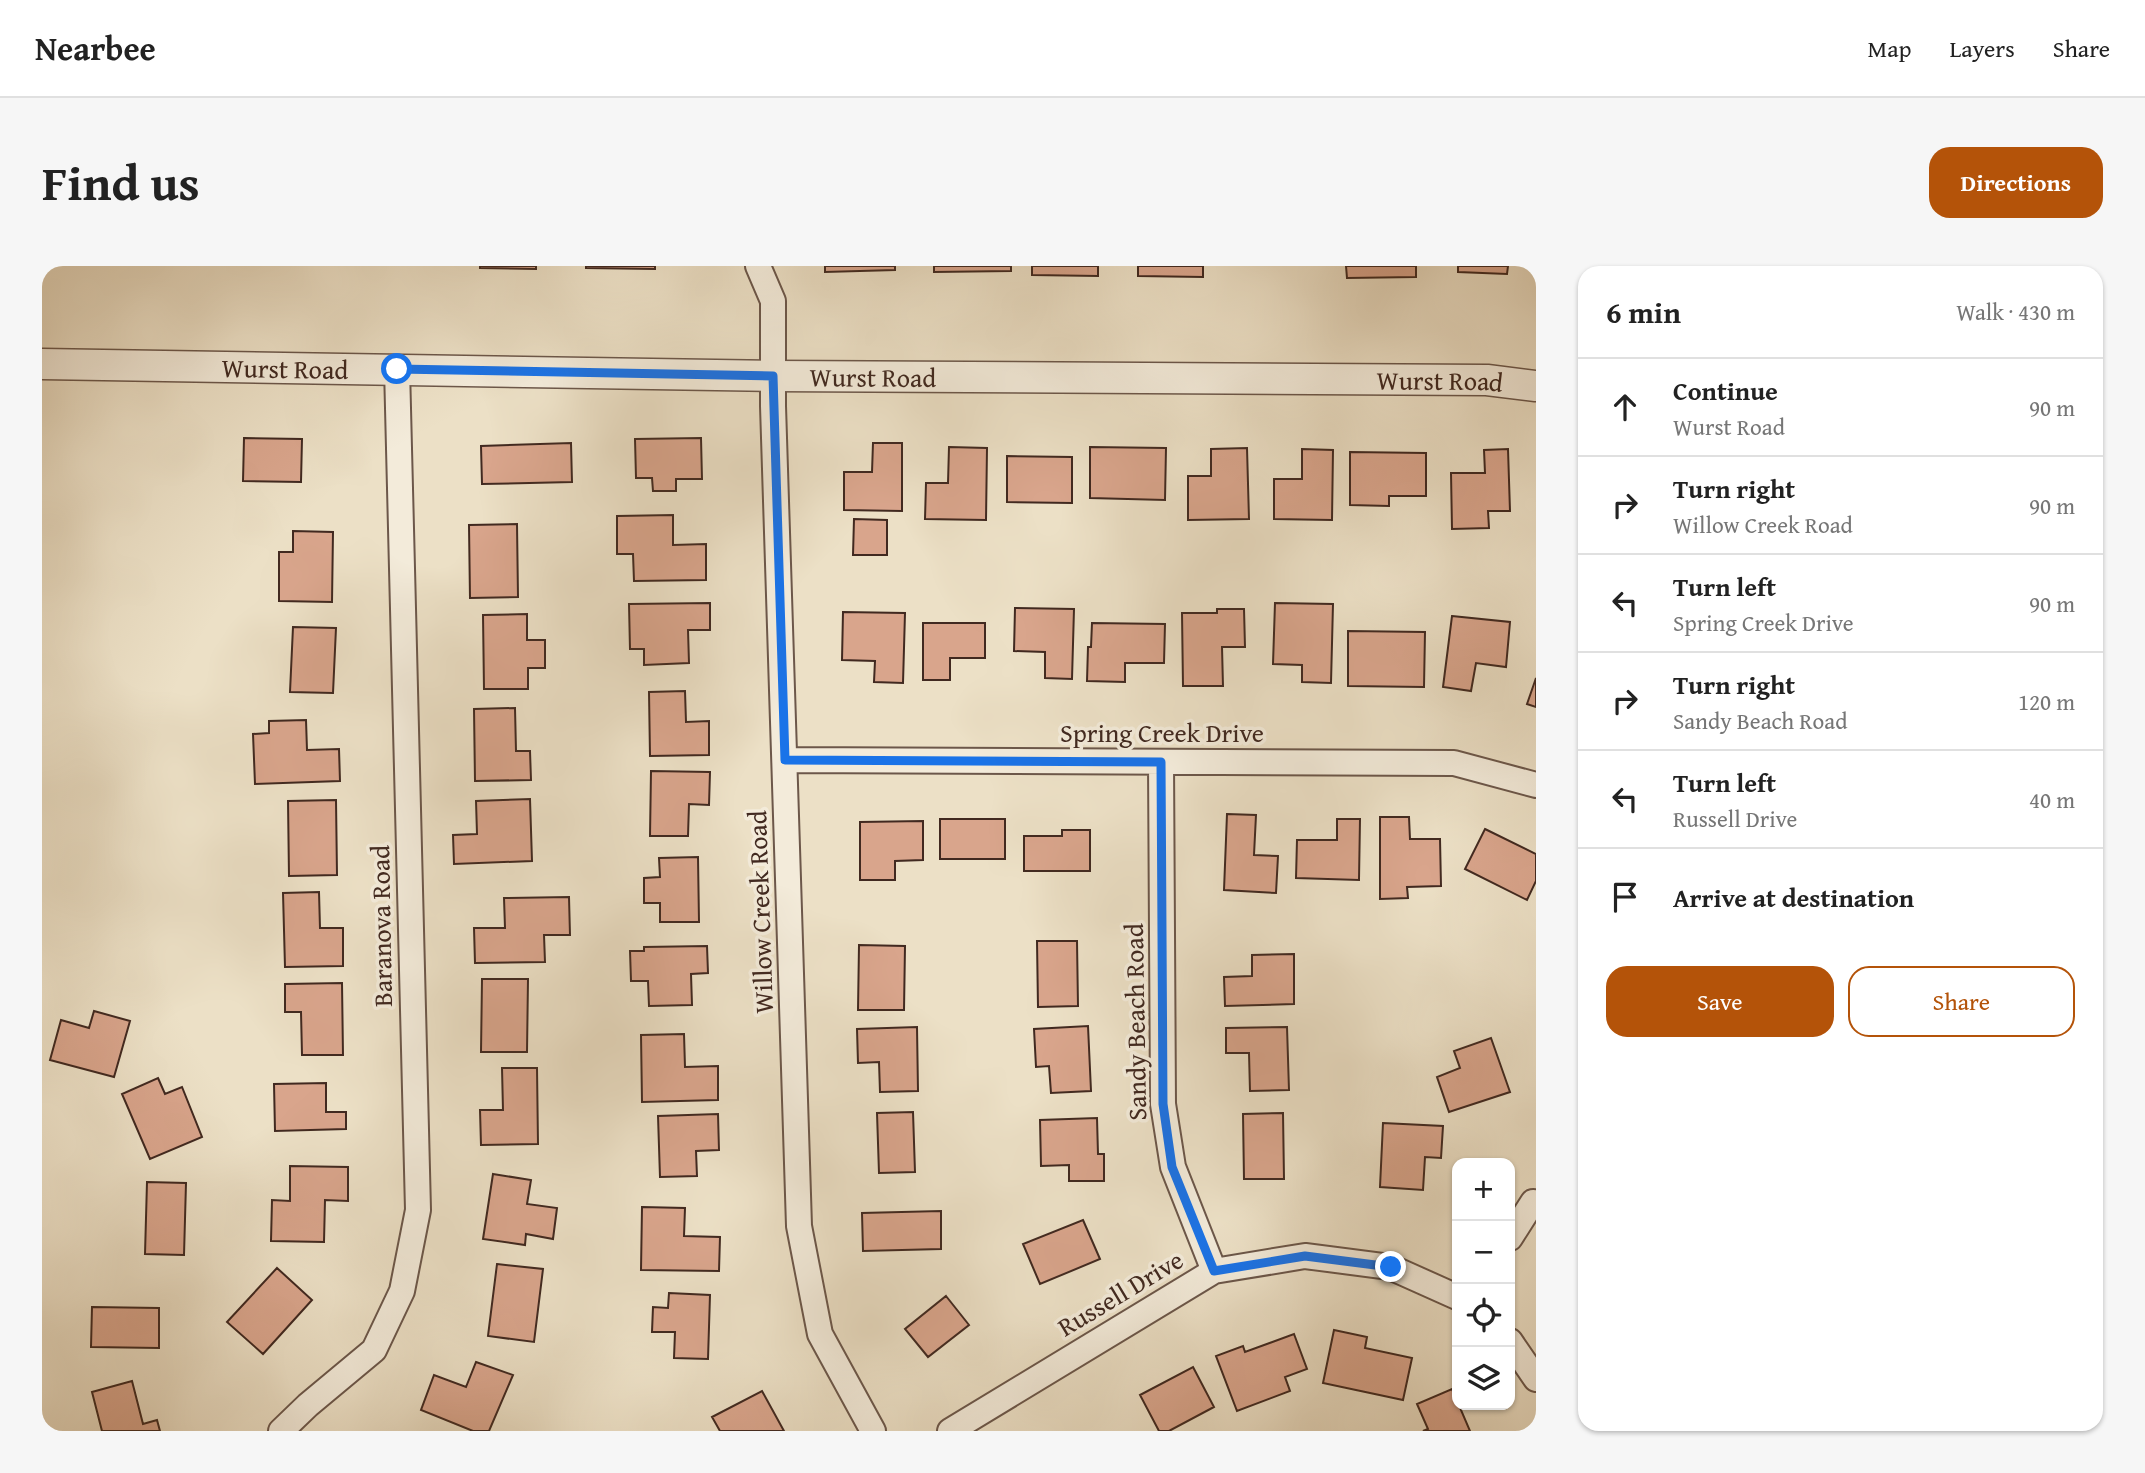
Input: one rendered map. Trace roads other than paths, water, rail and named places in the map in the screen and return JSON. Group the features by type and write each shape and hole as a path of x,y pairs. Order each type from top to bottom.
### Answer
{"street":[{"name":"Willow Creek Road","path":"758,266 773,301 773,376 799,1226 820,1334 873,1431"},
{"name":"Wurst Road","path":"42,365 773,376 1487,380 1536,386"},
{"name":"Baranova Road","path":"281,1431 374,1350 401,1291 418,1210 397,369"},
{"name":"Spring Creek Drive","path":"785,760 1454,763 1536,785"},
{"name":"Sandy Beach Road","path":"1161,762 1163,1104 1172,1167 1214,1271"},
{"path":"1515,1230 1533,1202"},
{"name":"Russell Drive","path":"950,1431 1214,1271 1305,1256 1391,1267 1452,1295"},
{"path":"1514,1347 1536,1379"}]}
